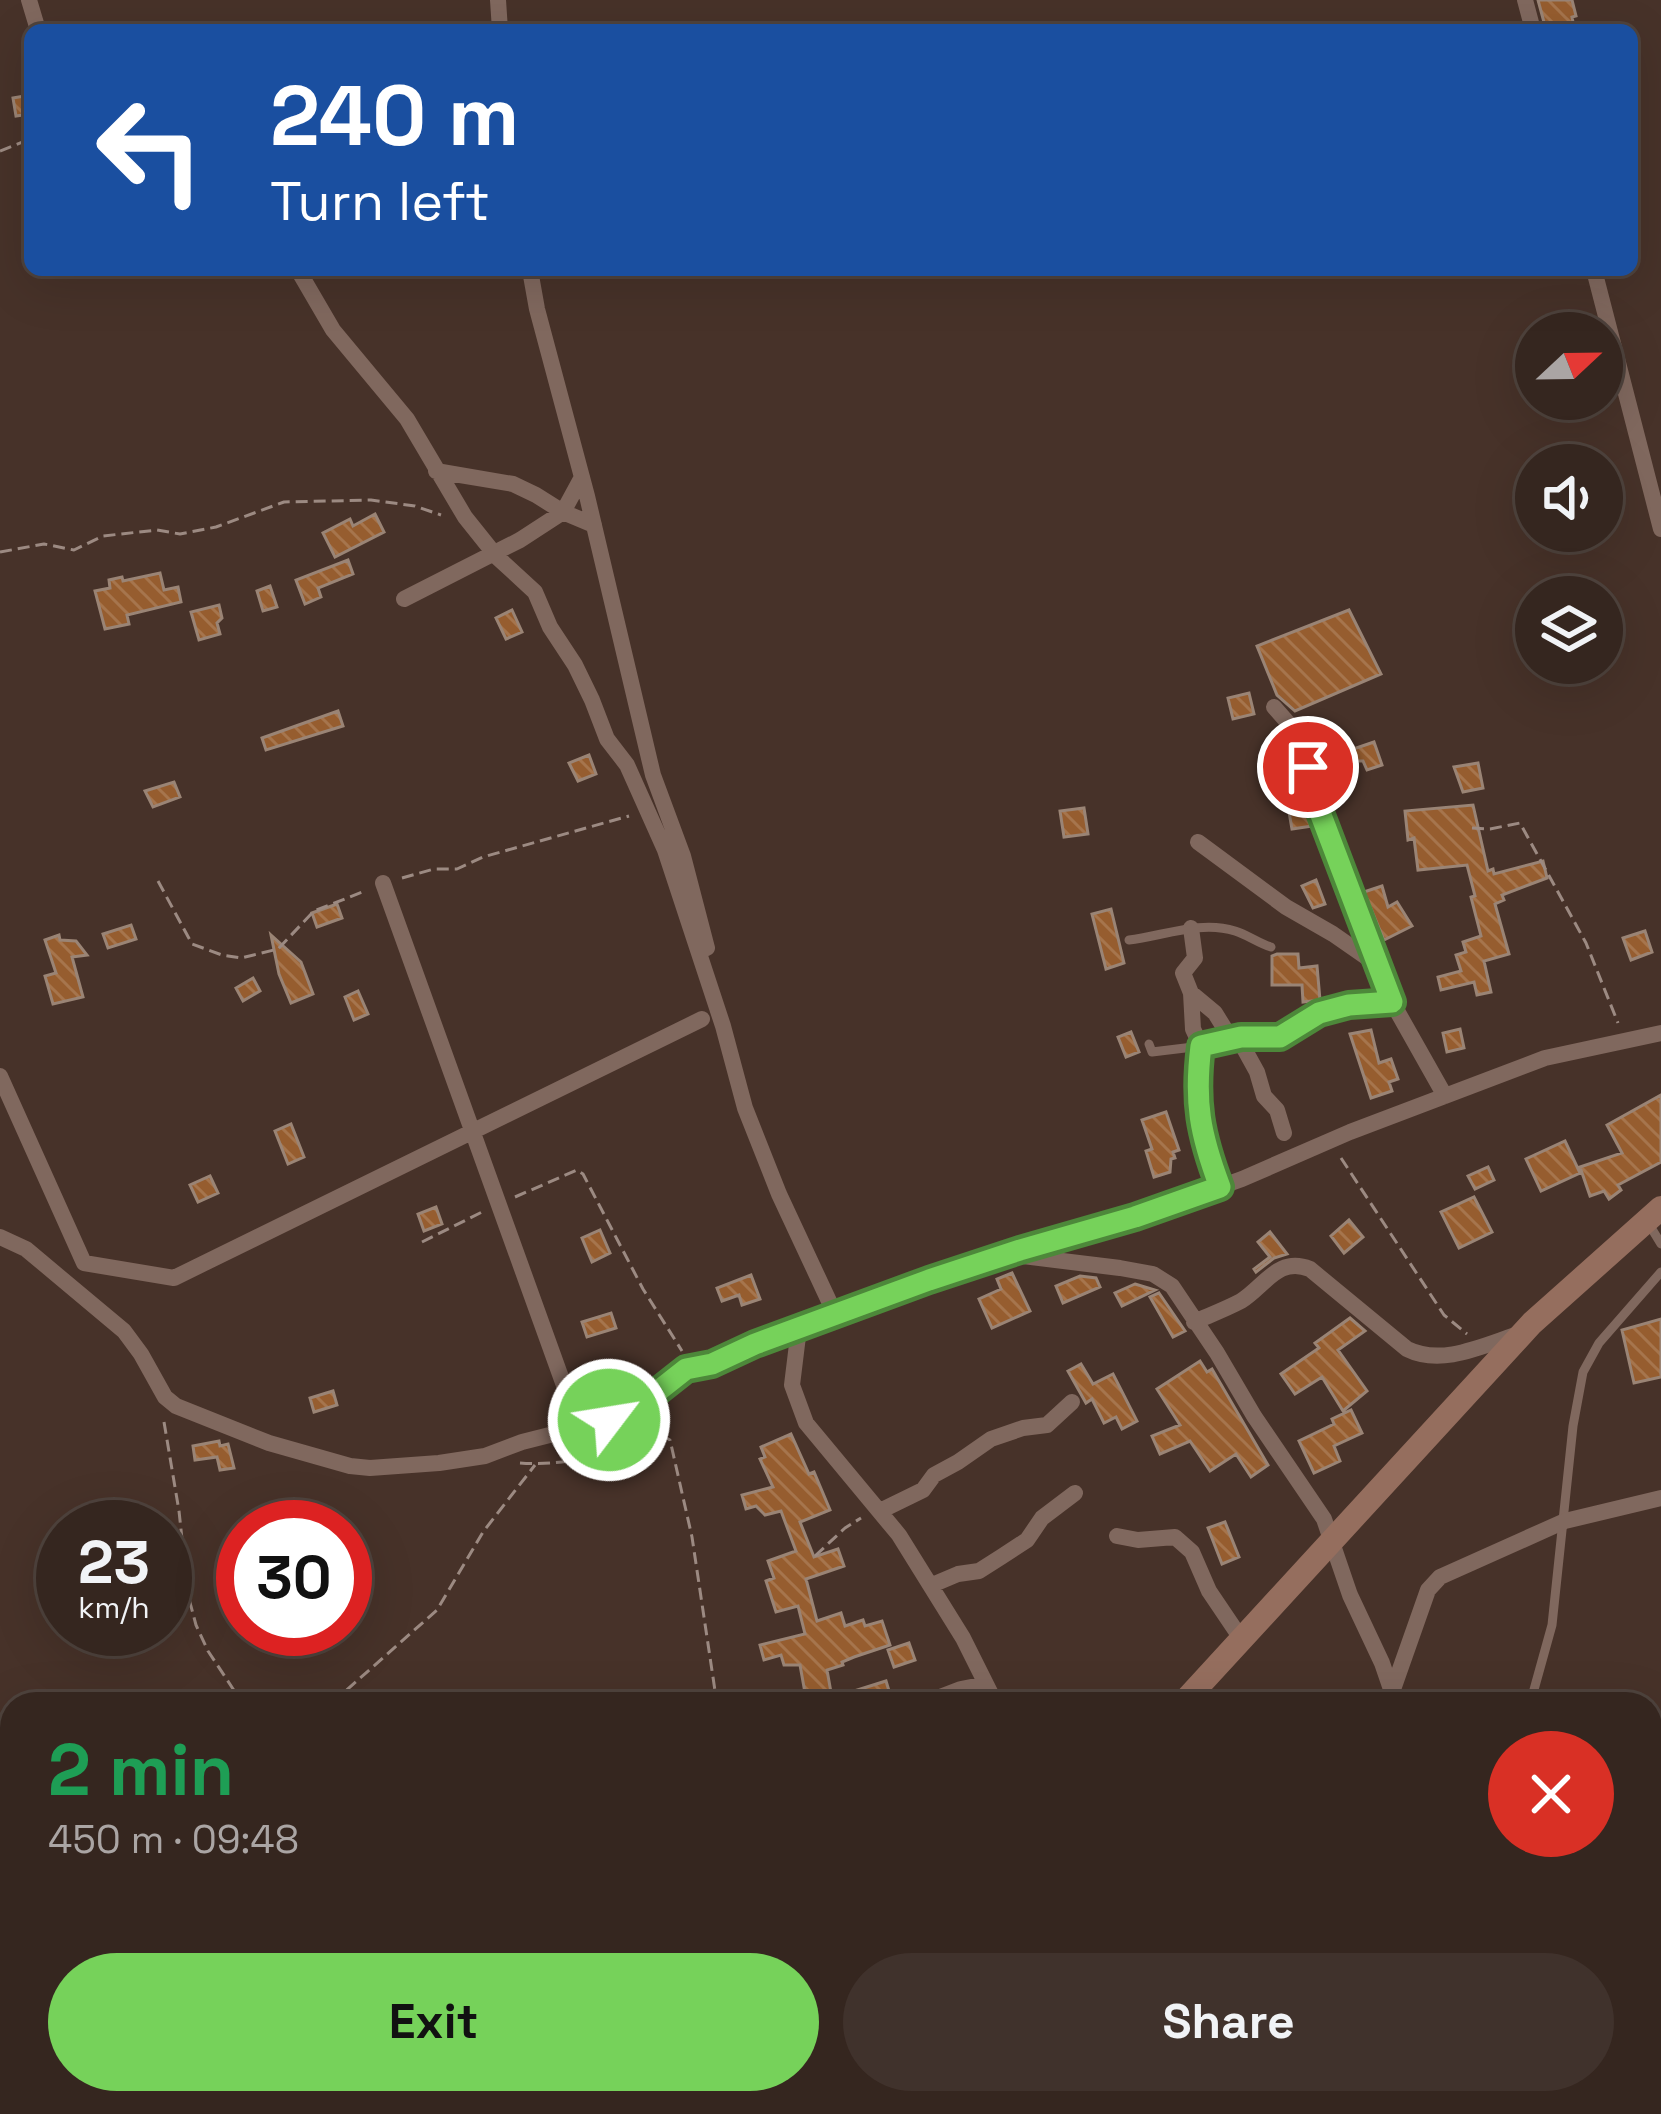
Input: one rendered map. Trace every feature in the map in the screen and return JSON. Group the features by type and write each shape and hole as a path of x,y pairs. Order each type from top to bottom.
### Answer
{"street":[{"path":"302,276 333,330 399,407 471,526 535,592 584,682 607,739 627,765 665,850 745,1108 779,1194 836,1314"},
{"path":"531,276 652,775 683,856 723,1026"},
{"path":"1596,276 1661,529"},
{"path":"436,471 513,484 594,525"},
{"path":"404,599 563,512 582,477"},
{"path":"1274,707 1304,740 1313,794 1392,1002 1445,1096"},
{"path":"1198,842 1286,907 1378,966"},
{"path":"383,883 574,1416"},
{"path":"1191,928 1195,958 1184,973 1191,993 1193,1029 1201,1046 1196,1089 1205,1146 1220,1187"},
{"path":"1191,993 1241,1043 1284,1133"},
{"path":"0,1076 83,1263 174,1278 702,1019"},
{"path":"0,1237 26,1250 124,1331 165,1397 176,1406 304,1455 350,1466 464,1460 594,1425 648,1399 682,1371 1007,1254 1220,1187 1545,1058 1661,1034"},
{"path":"1193,1692 1522,1333 1654,1215"},
{"path":"1007,1254 1153,1274 1172,1286 1321,1512 1390,1692"},
{"path":"1194,1322 1249,1296 1277,1270 1300,1265 1423,1357 1450,1355 1522,1333"},
{"path":"799,1328 792,1384 806,1424 879,1510 932,1585 990,1692"},
{"path":"879,1510 923,1490 934,1474 991,1439 1047,1425 1072,1402"},
{"path":"932,1585 979,1571 1001,1557 1027,1540 1042,1517 1075,1493"},
{"path":"1395,1692 1434,1581 1565,1521 1661,1498"},
{"path":"1117,1536 1138,1540 1174,1537 1192,1552 1209,1591 1236,1631 1246,1634"},
{"path":"953,1692 986,1684"}],"lane":[{"path":"1129,940 1191,928 1236,931 1271,947"},
{"path":"1149,1044 1152,1052 1280,1037 1319,1013 1392,1002"},
{"path":"1654,1215 1661,1244"},
{"path":"1533,1692 1552,1625 1583,1372 1599,1343 1661,1272"}],"path":[{"path":"0,552 44,544 74,550 104,536 157,530 180,534 216,527 284,502 309,500 415,506 471,526"},
{"path":"1472,828 1521,824 1586,943 1626,1041"},
{"path":"1330,1141 1444,1315 1487,1344"},
{"path":"422,1242 498,1204 577,1171 584,1174 643,1288 693,1367"},
{"path":"158,1384 188,1595 208,1651 236,1692"},
{"path":"524,1463 551,1465 596,1457 661,1435 670,1440 692,1537 715,1692"},
{"path":"343,1692 437,1610 483,1532 536,1464"},
{"path":"815,1556 845,1528 879,1510"}],"building":[{"path":"1538,0 1572,0 1573,22 1544,24"},
{"path":"24,96 24,115 16,116 13,98"},
{"path":"375,514 384,532 335,557 323,533 350,519 353,526"},
{"path":"348,560 353,574 318,588 321,597 305,604 296,580"},
{"path":"160,573 164,590 178,587 181,602 127,615 129,624 105,629 95,591 110,588 109,580"},
{"path":"270,586 277,607 263,611 257,591"},
{"path":"219,605 220,634 199,640 191,612"},
{"path":"512,610 522,632 506,639 496,618"},
{"path":"1349,610 1381,674 1295,711 1277,695 1257,646"},
{"path":"1249,693 1254,714 1233,719 1228,698"},
{"path":"338,711 343,726 266,750 262,738"},
{"path":"1374,742 1382,765 1367,770 1363,761 1328,761 1327,758"},
{"path":"589,755 596,774 578,781 569,763"},
{"path":"1478,763 1483,788 1463,792 1454,767"},
{"path":"174,782 180,797 153,807 145,791"},
{"path":"1473,805 1488,871 1493,869 1494,874 1543,861 1547,878 1502,895 1504,900 1495,904 1509,954 1484,961 1491,992 1477,995 1474,982 1441,990 1438,977 1461,971 1456,955 1466,952 1463,942 1481,936 1467,865 1418,870 1405,811"},
{"path":"1084,808 1088,834 1064,837 1060,811"},
{"path":"1305,810 1312,826 1292,829 1289,812"},
{"path":"1316,880 1325,904 1313,908 1302,886"},
{"path":"1382,886 1388,907 1397,902 1412,926 1384,940 1364,892"},
{"path":"337,904 342,918 317,927 312,913"},
{"path":"1111,909 1124,963 1106,969 1092,914"},
{"path":"131,925 136,939 108,948 103,934"},
{"path":"1645,931 1652,952 1631,960 1623,938"},
{"path":"59,935 60,940 76,941 87,955 72,957 83,997 53,1004 45,976 56,973 45,940"},
{"path":"271,935 301,962 313,994 291,1003"},
{"path":"1298,954 1299,968 1317,966 1320,1000 1303,1002 1302,985 1272,985 1272,956"},
{"path":"253,978 260,991 243,1001 236,988"},
{"path":"358,991 368,1014 354,1020 345,997"},
{"path":"1460,1029 1464,1048 1447,1052 1443,1033"},
{"path":"1371,1030 1379,1063 1391,1059 1398,1079 1389,1082 1392,1091 1371,1098 1350,1034"},
{"path":"1131,1032 1139,1052 1126,1057 1118,1037"},
{"path":"1661,1095 1661,1162 1618,1185 1621,1190 1609,1199 1604,1191 1590,1196 1580,1167 1622,1153 1607,1125"},
{"path":"1166,1112 1179,1150 1173,1152 1170,1172 1154,1177 1146,1151 1152,1149 1142,1120"},
{"path":"291,1124 304,1157 288,1164 275,1131"},
{"path":"1565,1141 1580,1173 1541,1191 1526,1159"},
{"path":"1488,1167 1494,1180 1475,1189 1468,1176"},
{"path":"210,1176 218,1193 198,1202 190,1185"},
{"path":"1474,1197 1492,1232 1459,1248 1441,1212"},
{"path":"436,1207 442,1224 424,1231 418,1214"},
{"path":"1349,1220 1363,1237 1344,1253 1331,1236"},
{"path":"600,1230 610,1253 592,1262 582,1238"},
{"path":"1270,1232 1287,1254 1256,1272 1270,1257 1258,1242"},
{"path":"1012,1273 1030,1311 992,1328 979,1299 1001,1289 997,1279"},
{"path":"751,1275 760,1299 742,1305 739,1295 722,1301 717,1288"},
{"path":"1080,1276 1096,1278 1100,1287 1063,1303 1056,1286"},
{"path":"1135,1284 1155,1290 1122,1306 1115,1293"},
{"path":"1159,1293 1185,1331 1173,1337 1150,1297"},
{"path":"611,1313 616,1328 587,1337 582,1322"},
{"path":"1350,1318 1365,1331 1338,1350 1367,1391 1343,1411 1322,1377 1295,1394 1281,1374 1319,1348 1315,1343"},
{"path":"1661,1319 1661,1377 1634,1383 1622,1330"},
{"path":"1200,1361 1207,1372 1212,1369 1268,1465 1251,1477 1236,1454 1210,1471 1190,1441 1160,1454 1152,1436 1180,1425 1157,1389"},
{"path":"1081,1364 1093,1384 1113,1374 1137,1421 1122,1429 1116,1417 1104,1423 1092,1399 1086,1403 1068,1371"},
{"path":"333,1391 337,1405 314,1412 310,1398"},
{"path":"1351,1410 1362,1433 1334,1446 1340,1461 1314,1473 1299,1441"},
{"path":"791,1434 830,1510 800,1522 814,1557 838,1549 844,1566 806,1579 817,1621 841,1613 845,1626 882,1621 890,1645 827,1670 831,1692 805,1692 800,1665 784,1665 781,1655 764,1660 760,1645 805,1634 798,1606 776,1612 766,1581 774,1578 768,1561 796,1551 781,1511 765,1515 756,1506 746,1509 742,1495 773,1487 760,1459 765,1457 761,1447"},
{"path":"219,1441 220,1446 228,1444 234,1468 220,1470 217,1457 195,1460 193,1446"},
{"path":"1225,1522 1239,1557 1222,1564 1208,1528"},
{"path":"909,1643 915,1660 894,1667 888,1650"},
{"path":"886,1681 889,1692 851,1692"}],"route":[{"path":"609,1420 648,1399 686,1369 712,1364 929,1280 1220,1187 1205,1146 1196,1089 1201,1046 1241,1037 1280,1037 1319,1013 1392,1002 1313,794 1308,767"}]}
